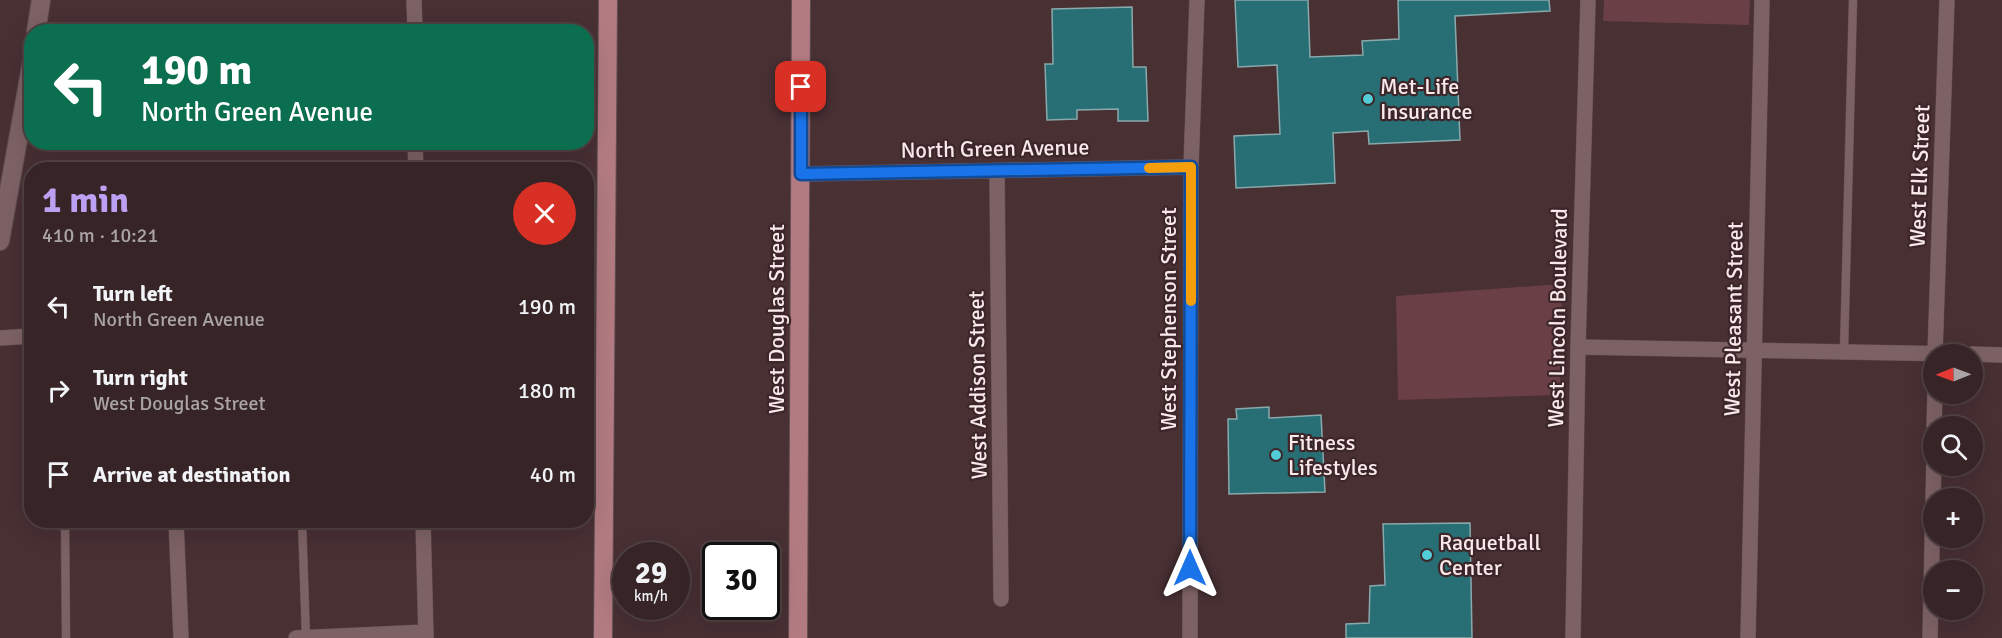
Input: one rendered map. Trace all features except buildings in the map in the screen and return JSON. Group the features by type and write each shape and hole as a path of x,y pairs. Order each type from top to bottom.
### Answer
{"main road":[{"path":"37,24 40,0"},
{"path":"603,638 608,0"},
{"name":"West Douglas Street","path":"798,638 801,0"},
{"path":"0,241 5,190 24,145"}],"street":[{"path":"414,0 415,24"},
{"name":"West Stephenson Street","path":"1190,638 1191,167 1197,0"},
{"name":"West Lincoln Boulevard","path":"1574,638 1578,347 1588,0"},
{"name":"West Pleasant Street","path":"1748,638 1762,0"},
{"name":"West Elk Street","path":"1935,344 1947,0"},
{"name":"North Green Avenue","path":"801,174 1191,167"},
{"name":"West Addison Street","path":"997,171 1001,599"},
{"path":"0,338 24,336"},
{"path":"1578,347 1923,354"},
{"path":"1983,354 2002,355"},
{"path":"1930,638 1934,476"},
{"path":"176,528 181,638"},
{"path":"296,638 426,635 423,528"}],"lane":[{"path":"1844,351 1853,0"},
{"path":"65,528 66,638"},
{"path":"302,528 306,638"}],"shaded area":[{"path":"1604,0 1750,0 1749,25 1603,21"},
{"path":"1562,284 1560,395 1398,400 1396,296"}],"slow traffic":[{"path":"1149,168 1191,167 1191,301"}],"place":[{"name":"Met-Life Insurance","path":"1368,99"},
{"name":"Fitness Lifestyles","path":"1276,455"},
{"name":"Raquetball Center","path":"1427,555"}],"route":[{"path":"801,87 801,174 1191,167 1190,568"}]}
